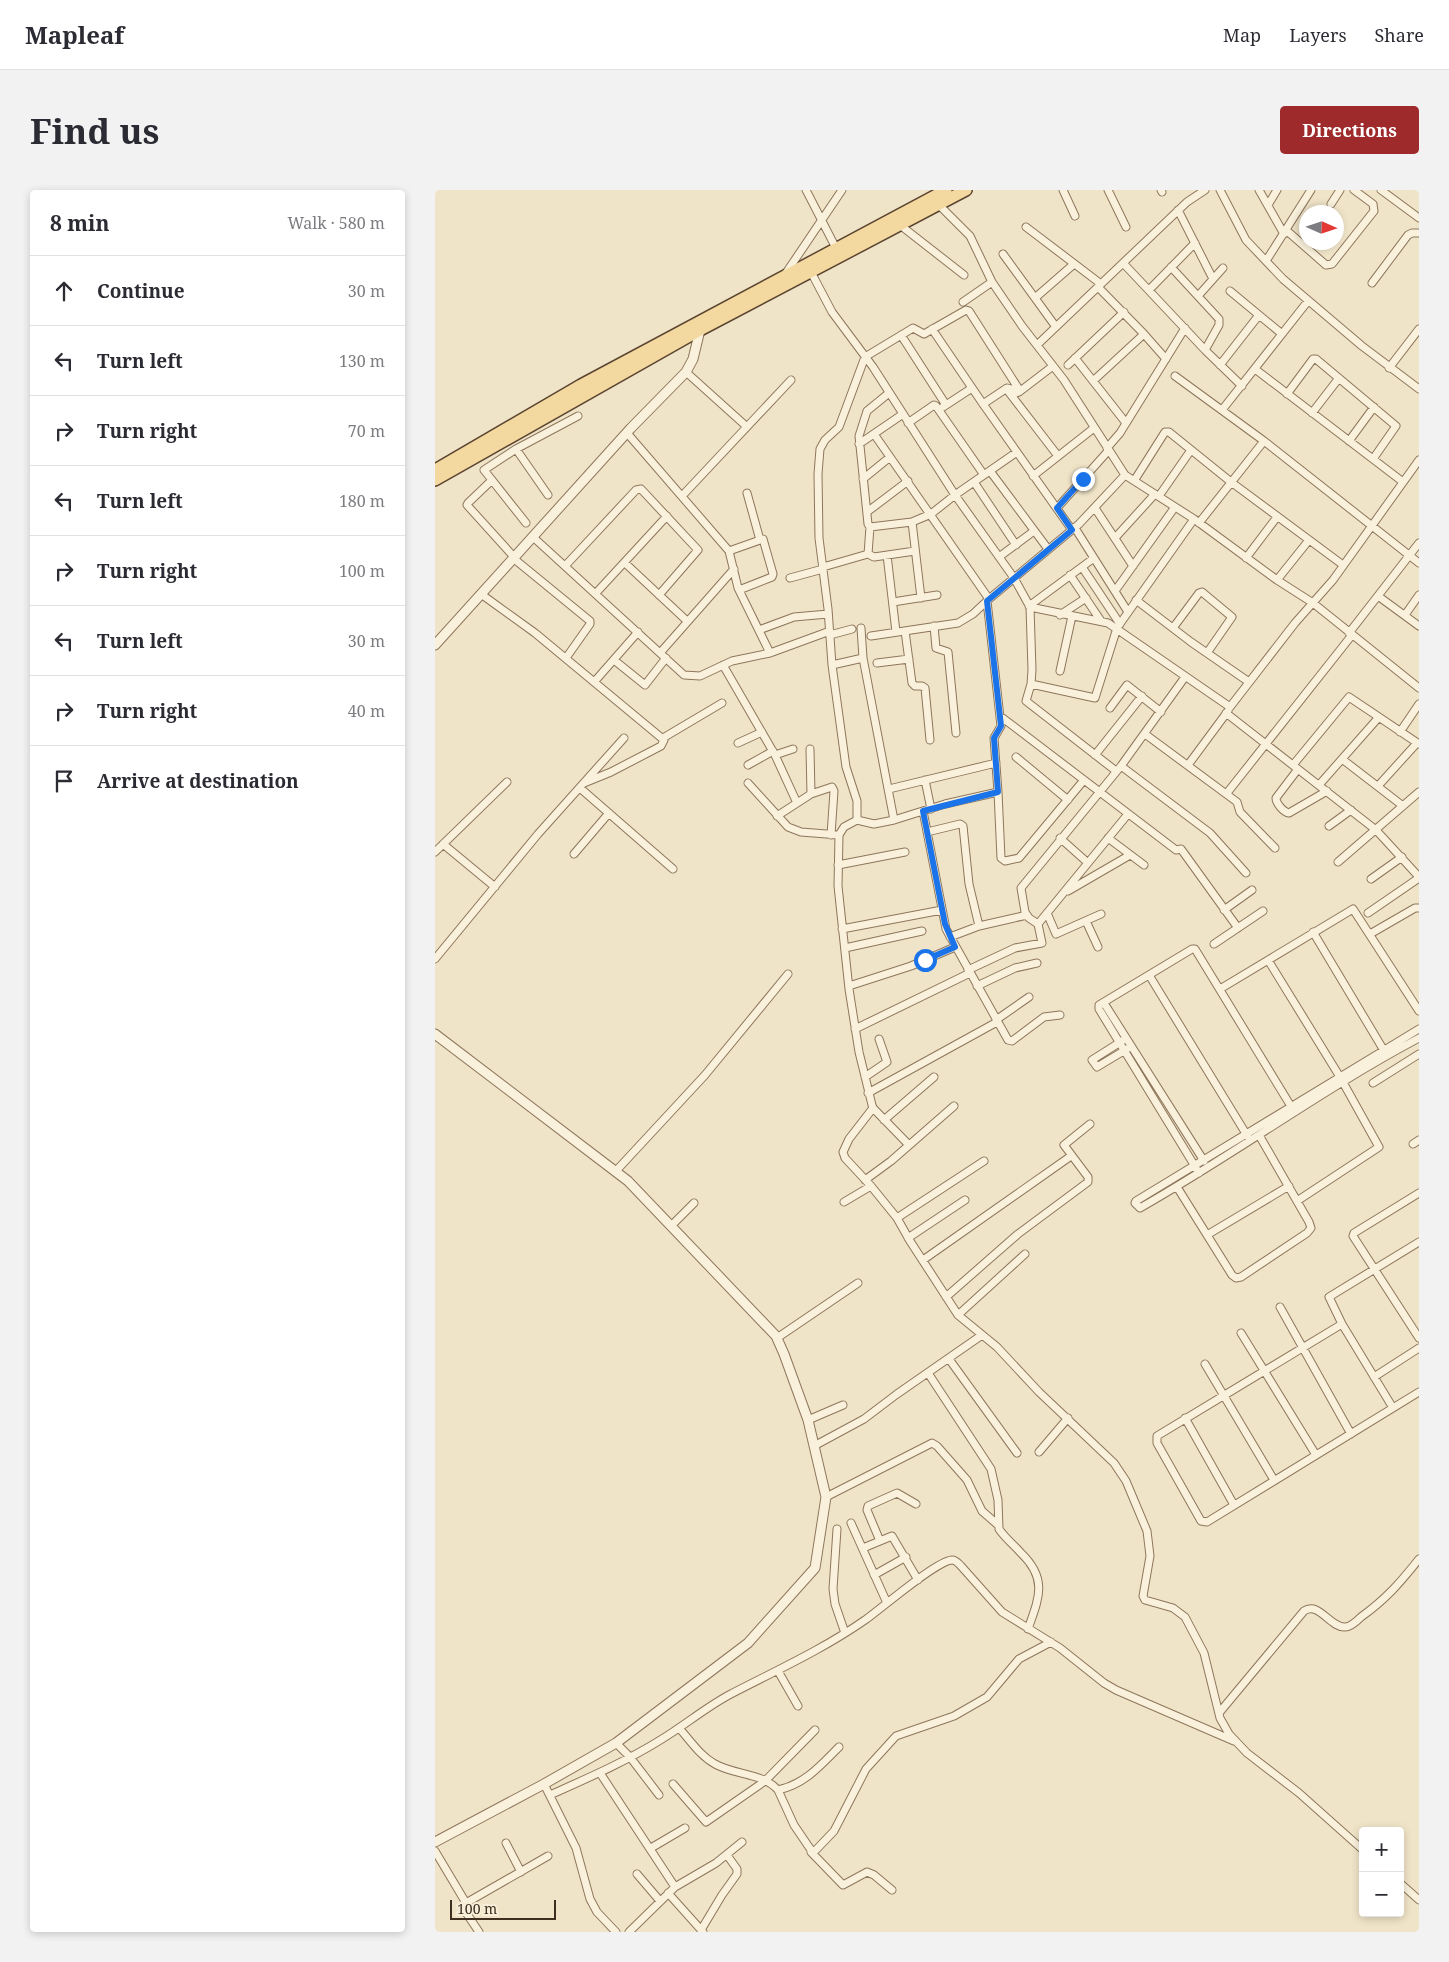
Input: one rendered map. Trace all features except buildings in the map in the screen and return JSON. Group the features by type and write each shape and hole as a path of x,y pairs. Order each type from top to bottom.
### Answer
{"main road":[{"path":"435,480 701,330 811,272 839,252 946,190"},
{"path":"435,470 581,385 784,276 900,225 966,190"}],"street":[{"path":"806,190 839,252"},
{"path":"784,276 842,190"},
{"path":"1063,190 1075,216"},
{"path":"1108,190 1125,227"},
{"path":"1037,345 1178,210 1190,199 1205,190"},
{"path":"1220,190 1246,240 1266,261 1308,301 1389,368 1419,389"},
{"path":"1259,190 1285,232 1326,265 1332,264 1374,211 1373,204 1354,190"},
{"path":"1268,205 1277,190"},
{"path":"1266,261 1311,190"},
{"path":"1331,204 1340,190"},
{"path":"1381,190 1419,218"},
{"path":"939,205 970,236 992,282 1053,366 1125,475 1196,521 1277,580 1313,603 1419,688"},
{"path":"1178,210 1213,279"},
{"path":"900,225 964,275"},
{"path":"1026,227 1100,286 1166,359"},
{"path":"1372,283 1408,235 1419,233"},
{"path":"1149,290 1195,243"},
{"path":"1003,254 1056,327"},
{"path":"1123,263 1205,350 1242,386"},
{"path":"1035,298 1074,264"},
{"path":"1171,267 1220,322 1205,350"},
{"path":"1198,296 1223,268"},
{"path":"811,272 832,312 865,357 955,495 1015,578 1030,606 1033,653 1031,684 1026,701 1095,755 1119,769 1210,833 1246,873"},
{"path":"963,302 992,282"},
{"path":"1229,291 1283,334"},
{"path":"1222,410 1308,301"},
{"path":"857,820 857,801 844,753 832,665 819,538 818,474 820,448 825,440 839,427 865,357 913,328 917,328 922,334 966,310 969,311 1020,391"},
{"path":"1068,365 1124,312"},
{"path":"1220,365 1259,315"},
{"path":"1057,508 1108,449 1185,328"},
{"path":"932,329 1033,476 1094,558 1128,612"},
{"path":"1389,368 1419,329"},
{"path":"435,645 627,433 686,372 693,359 701,330"},
{"path":"1093,381 1144,334"},
{"path":"901,335 943,407 987,473 1048,549"},
{"path":"1075,358 1126,423"},
{"path":"1287,394 1314,359 1374,406 1396,426 1373,459"},
{"path":"1007,388 1016,393 1053,366"},
{"path":"1255,369 1403,482"},
{"path":"686,372 747,426"},
{"path":"1175,376 1264,441 1372,524 1419,563"},
{"path":"1312,413 1339,378"},
{"path":"682,496 701,478 791,380"},
{"path":"909,423 934,405 943,407 972,388"},
{"path":"983,404 1007,388"},
{"path":"1007,388 1058,456"},
{"path":"868,554 870,527 859,436 867,411 889,393"},
{"path":"1349,441 1374,406"},
{"path":"859,444 903,414"},
{"path":"526,523 484,472 485,469 516,449 578,416"},
{"path":"539,420 548,431"},
{"path":"1033,476 1094,428"},
{"path":"1135,481 1165,432 1169,432 1231,482 1343,565"},
{"path":"627,433 729,551 739,590 770,653"},
{"path":"874,434 931,514 988,600 1001,728 994,738 1001,858 1005,861 1019,858 1084,780"},
{"path":"1031,684 1095,698 1118,626 1196,521 1264,441"},
{"path":"516,449 548,495"},
{"path":"1115,538 1157,495 1191,450"},
{"path":"870,527 912,522 931,514 1017,452"},
{"path":"863,479 890,457"},
{"path":"1188,765 1249,682 1333,580 1419,460"},
{"path":"871,636 964,620 1073,529 1125,475"},
{"path":"491,481 467,505 514,558 590,621 590,624 566,658"},
{"path":"867,512 907,481"},
{"path":"973,482 1017,544"},
{"path":"565,566 636,490 641,489 698,550 659,595"},
{"path":"747,493 760,540"},
{"path":"1115,591 1175,507"},
{"path":"1095,508 1133,566"},
{"path":"596,594 667,516"},
{"path":"1246,558 1277,517"},
{"path":"912,522 921,598"},
{"path":"999,557 1035,531"},
{"path":"533,536 681,673 688,676 700,676 732,661 770,653 830,633 853,629"},
{"path":"729,551 764,540 773,576 739,590"},
{"path":"1277,580 1309,540"},
{"path":"1227,793 1419,543"},
{"path":"790,578 868,554 875,557 915,551"},
{"path":"887,554 896,632"},
{"path":"1030,606 1094,558"},
{"path":"625,562 687,621"},
{"path":"1082,567 1118,626"},
{"path":"660,653 734,569"},
{"path":"1070,576 1101,621"},
{"path":"1173,628 1199,593 1202,592 1232,616 1207,653"},
{"path":"481,594 566,658 663,738"},
{"path":"893,602 937,595"},
{"path":"1405,615 1419,595"},
{"path":"1378,596 1419,626"},
{"path":"1060,615 1086,598"},
{"path":"1137,600 1249,682"},
{"path":"1030,606 1060,615 1101,621 1118,626 1228,710 1265,745 1376,830 1402,858 1416,869 1419,878 1368,913"},
{"path":"759,630 794,617 828,614"},
{"path":"1060,671 1072,616"},
{"path":"934,626 936,648 948,652 956,733"},
{"path":"861,628 863,658 894,820"},
{"path":"905,631 913,685 925,688 930,740"},
{"path":"595,682 638,632"},
{"path":"614,660 645,685 666,658"},
{"path":"832,665 863,658"},
{"path":"877,663 909,659"},
{"path":"723,665 774,753 797,803"},
{"path":"855,1029 1015,948 1043,943 1038,924 1027,915 1021,888 1059,838 1119,769 1185,677"},
{"path":"1110,708 1127,685 1161,712"},
{"path":"1095,755 1142,696"},
{"path":"1327,791 1289,813 1285,812 1275,799 1295,767 1347,698 1352,697 1418,744 1378,786"},
{"path":"663,738 721,703"},
{"path":"1400,732 1419,704"},
{"path":"1000,716 1176,850 1181,849 1237,928"},
{"path":"1319,785 1379,717"},
{"path":"738,744 762,732"},
{"path":"1145,734 1227,793 1237,802 1240,812 1275,848"},
{"path":"435,959 624,738"},
{"path":"582,785 661,746 664,742 663,738"},
{"path":"748,765 774,753 793,749"},
{"path":"811,750 811,794"},
{"path":"1016,757 1068,800"},
{"path":"1342,759 1403,806"},
{"path":"889,789 995,763"},
{"path":"925,780 927,832 946,929 996,1021 1010,1041 1043,1017 1060,1015"},
{"path":"435,852 507,782"},
{"path":"748,783 788,827 794,830 835,835 844,827 857,820 874,824 998,792"},
{"path":"582,785 609,813 673,869"},
{"path":"777,816 811,794 831,787 834,789 838,886 849,986 855,1029 868,1093 873,1108 909,1146"},
{"path":"1339,862 1419,792"},
{"path":"1329,826 1351,810"},
{"path":"574,854 609,813"},
{"path":"1038,924 1128,814"},
{"path":"927,832 960,824 963,826 969,884 979,926"},
{"path":"1059,838 1088,863"},
{"path":"1108,838 1144,865"},
{"path":"443,844 495,887"},
{"path":"838,865 905,852"},
{"path":"1064,894 1130,854"},
{"path":"1371,879 1402,858"},
{"path":"1224,910 1252,890"},
{"path":"1370,934 1415,908 1419,908"},
{"path":"1220,989 1353,909 1419,1011"},
{"path":"843,929 942,910"},
{"path":"1214,944 1263,911"},
{"path":"1047,913 1056,934 1101,914"},
{"path":"950,937 979,926 1027,915"},
{"path":"1086,921 1098,947"},
{"path":"845,948 922,931"},
{"path":"1313,932 1386,1053"},
{"path":"849,986 911,966 955,947"},
{"path":"1199,1173 1119,1043 1099,1009 1099,1005 1192,949 1195,949 1293,1109"},
{"path":"1268,960 1341,1080 1379,1147 1297,1201"},
{"path":"977,986 1015,968 1037,963"},
{"path":"615,1172 705,1075 788,974"},
{"path":"1149,975 1250,1140"},
{"path":"868,1093 996,1021 1029,997"},
{"path":"1104,1003 1207,1167"},
{"path":"1293,1109 1259,1136 1177,1187 1140,1208 1135,1203 1136,1200 1245,1133 1293,1109 1386,1053 1419,1029"},
{"path":"435,1034 629,1181 777,1338 808,1420 826,1497 815,1568 748,1643 616,1743 435,1842"},
{"path":"1127,1038 1092,1060 1097,1067 1132,1046"},
{"path":"1386,1053 1419,1038"},
{"path":"865,1077 887,1062 879,1039"},
{"path":"1373,1083 1419,1054"},
{"path":"884,1120 934,1077"},
{"path":"1153,1098 1161,1092"},
{"path":"865,1180 909,1146 954,1106"},
{"path":"873,1108 849,1139 843,1152 845,1158 897,1218 958,1315 997,1347 1039,1392 1114,1463 1126,1481 1147,1531 1150,1556 1143,1596 1145,1600 1173,1608 1185,1617 1203,1653 1219,1713 1229,1734 1247,1754 1299,1793 1359,1846"},
{"path":"946,1297 1018,1234 1088,1182 1088,1177 1064,1145 1090,1124"},
{"path":"1177,1187 1232,1275 1236,1278 1241,1278 1307,1233 1311,1228 1289,1186 1259,1136"},
{"path":"923,1260 1071,1156"},
{"path":"897,1218 984,1161"},
{"path":"844,1202 871,1186"},
{"path":"1207,1235 1289,1186"},
{"path":"1419,1193 1354,1233 1354,1239 1419,1338"},
{"path":"908,1238 965,1200"},
{"path":"671,1226 694,1203"},
{"path":"1393,1408 1342,1324 1329,1297 1419,1242"},
{"path":"958,1315 1025,1254"},
{"path":"777,1338 858,1283"},
{"path":"1280,1307 1351,1434"},
{"path":"1342,1324 1160,1433 1156,1440 1199,1519 1204,1522 1234,1505 1419,1392"},
{"path":"1241,1333 1317,1455"},
{"path":"814,1446 853,1427 982,1335"},
{"path":"1374,1377 1419,1348"},
{"path":"949,1359 1017,1453"},
{"path":"1205,1364 1274,1480"},
{"path":"928,1373 991,1469 998,1500 999,1525 1002,1534 1031,1561 1038,1577 1039,1597 1028,1629"},
{"path":"808,1420 843,1405"},
{"path":"1039,1452 1068,1418"},
{"path":"1185,1418 1234,1505"},
{"path":"826,1497 932,1443 937,1446 967,1480 982,1511 999,1525"},
{"path":"880,1541 867,1510 868,1506 897,1493 916,1504"},
{"path":"851,1522 887,1603"},
{"path":"837,1529 833,1589 835,1604 845,1633"},
{"path":"863,1548 890,1536 894,1537 918,1580"},
{"path":"873,1575 906,1557"},
{"path":"1219,1713 1304,1611 1307,1609 1315,1610 1340,1626 1350,1626 1383,1602 1419,1559"},
{"path":"550,1795 600,1773 630,1757 679,1728 727,1696 778,1672 845,1633 945,1562 957,1562 1002,1612 1051,1642 1104,1683 1116,1690 1237,1742"},
{"path":"811,1852 815,1852 834,1830 860,1776 896,1736 953,1716 987,1697 1019,1659 1051,1642"},
{"path":"778,1672 798,1706"},
{"path":"679,1728 713,1763 765,1781 779,1790 794,1825 811,1852 843,1885 867,1872 874,1875 892,1890"},
{"path":"673,1784 706,1822 765,1781 815,1730"},
{"path":"616,1743 630,1757 659,1794"},
{"path":"779,1790 798,1784 809,1777 839,1747"},
{"path":"600,1773 675,1887"},
{"path":"544,1784 575,1848 590,1899 597,1912 616,1932"},
{"path":"651,1848 685,1828"},
{"path":"629,1932 675,1887 716,1863 742,1842"},
{"path":"506,1843 521,1872"},
{"path":"435,1851 466,1903 465,1911 479,1932"},
{"path":"668,1893 702,1931 738,1872 727,1855"},
{"path":"466,1903 548,1856"},
{"path":"637,1874 660,1901"},
{"path":"1404,1887 1419,1900"}],"route":[{"path":"925,960 955,947 946,929 923,811 998,792 994,738 996,733 1000,731 1001,726 987,601 1072,530 1057,508 1083,479"}]}
